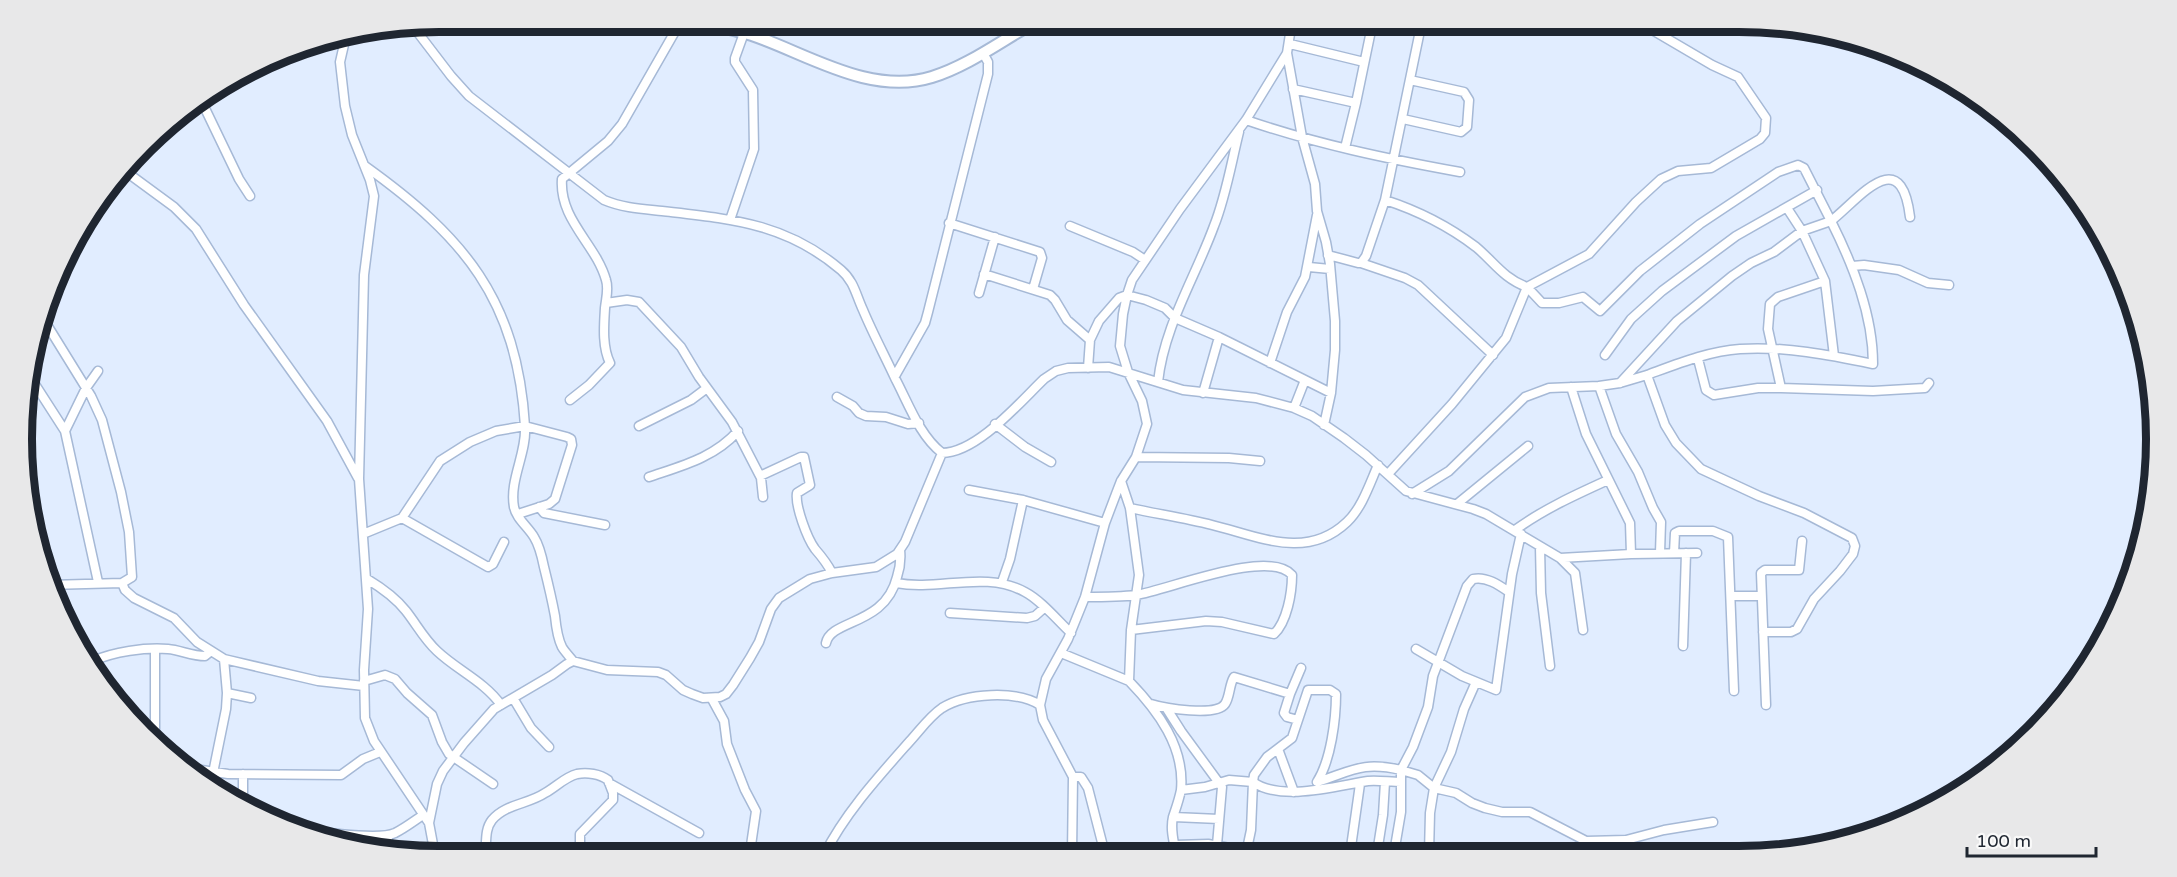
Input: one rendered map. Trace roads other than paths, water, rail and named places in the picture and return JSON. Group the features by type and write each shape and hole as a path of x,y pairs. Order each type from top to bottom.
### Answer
{"street":[{"path":"417,32 469,96 597,196 612,204 762,226 815,250 843,272 856,290 878,345 919,423 932,443 942,453 950,453 970,444 1044,379 1068,368 1109,367 1203,393 1256,398 1294,408 1312,416 1378,465 1397,485 1412,494 1457,504 1486,514 1560,558 1575,573 1583,630"},
{"path":"570,400 596,379 610,363 605,344 607,283 600,262 566,210 561,187 562,179 587,159 622,124 675,32"},
{"path":"740,32 842,72 867,79 889,81 930,78 970,61 1018,32"},
{"path":"1072,846 1073,777 1043,720 1040,705 1046,679 1071,633 1085,597 1105,523 1121,481 1136,457 1147,424 1142,401 1128,372 1120,346 1127,295 1132,280 1145,260 1246,120 1287,53 1291,32"},
{"path":"1345,148 1371,32"},
{"path":"1361,263 1366,256 1384,200 1420,32"},
{"path":"1388,474 1452,404 1506,338 1527,287 1589,254 1636,202 1661,179 1678,171 1711,168 1760,139 1765,133 1766,118 1738,77 1656,32"},
{"path":"730,220 754,149 753,90 735,62 744,33"},
{"path":"345,42 340,62 342,88 348,121 373,190 374,205 364,286 359,479 368,609 364,684 367,725 380,752 429,823"},
{"path":"1290,44 1364,62"},
{"path":"895,376 925,322 988,75 988,62 983,53"},
{"path":"1287,53 1330,269 1335,321 1331,393 1324,425"},
{"path":"1402,119 1461,132 1467,128 1469,100 1464,92 1410,80"},
{"path":"1293,89 1356,103"},
{"path":"204,106 239,179 250,196"},
{"path":"1246,120 1393,160 1460,172"},
{"path":"1158,382 1160,360 1175,318 1222,204 1239,130"},
{"path":"1384,200 1410,208 1443,224 1482,253 1504,276 1527,287 1542,303 1559,303 1583,297 1600,311 1654,258 1700,224 1778,172 1801,165 1817,190 1852,266 1870,333 1872,364 1834,356 1771,349 1740,349 1698,359 1620,383 1540,389 1525,397 1449,471 1412,494"},
{"path":"365,166 409,198 441,227 465,255 497,304 514,352 525,426 514,495 514,509 535,538 557,630 562,646 573,661 606,670 658,672 666,675 683,690 712,699 726,694 759,642 771,609 779,598 810,579 831,573 876,567 888,561 900,550 942,453"},
{"path":"130,174 174,207 196,229 249,313 327,422 359,479"},
{"path":"1620,383 1658,339 1701,301 1741,270 1774,252 1802,231 1831,221 1849,207 1863,191 1879,181 1887,179 1899,184 1908,202 1910,217"},
{"path":"1605,355 1631,319 1662,291 1736,236 1817,190"},
{"path":"1787,208 1802,231 1825,281 1834,356"},
{"path":"1270,363 1287,312 1309,267 1317,211"},
{"path":"950,223 1040,252 1042,258 1033,289"},
{"path":"1070,226 1133,252 1145,260"},
{"path":"979,293 995,237"},
{"path":"1328,255 1361,263 1405,278 1418,285 1493,355"},
{"path":"1852,266 1864,265 1899,270 1928,283 1948,285"},
{"path":"1309,267 1330,269"},
{"path":"984,274 1052,296 1067,320 1090,340"},
{"path":"1781,388 1771,349 1768,317 1770,304 1785,294 1825,281"},
{"path":"1088,368 1090,340 1099,321 1119,298 1127,295 1165,308 1175,318 1219,337 1331,393"},
{"path":"606,303 627,300 639,302 681,347 716,402 729,415 738,431 760,476 763,497"},
{"path":"47,326 86,388 102,420 129,532 132,577 122,583 59,584"},
{"path":"1203,393 1219,337"},
{"path":"1698,359 1706,390 1714,394 1758,388 1872,392 1925,388 1929,383"},
{"path":"65,431 86,388 98,371"},
{"path":"1647,375 1665,425 1676,443 1701,469 1759,496 1804,513 1847,534 1854,542 1854,549 1848,560 1814,599 1797,629 1791,632 1763,633"},
{"path":"1294,408 1305,380"},
{"path":"35,385 65,431 98,582"},
{"path":"1599,386 1616,434 1638,472 1660,519 1660,553"},
{"path":"1571,387 1586,434 1630,523 1631,554"},
{"path":"639,426 682,405 707,388"},
{"path":"837,397 866,416 886,417 908,424 919,423"},
{"path":"995,424 1025,447 1051,462"},
{"path":"363,534 402,518 434,469 447,455 486,435 525,426 571,439 572,445 555,499 549,504 518,514"},
{"path":"649,477 698,460 718,449 738,431"},
{"path":"1457,504 1528,446"},
{"path":"760,476 801,456 804,457 810,485 797,493 796,501 810,541 825,559 831,573"},
{"path":"1136,457 1260,462"},
{"path":"1130,508 1211,525 1257,538 1298,544 1309,543 1329,534 1349,520 1378,465"},
{"path":"1416,649 1476,682 1493,690 1497,688 1518,532 1534,516 1608,480"},
{"path":"1121,481 1130,508 1139,575 1131,630 1129,681"},
{"path":"969,490 1023,500 1105,523"},
{"path":"1002,582 1010,559 1023,500"},
{"path":"539,507 544,513 605,525"},
{"path":"402,518 488,567 493,564 504,542"},
{"path":"1674,554 1675,532 1713,531 1727,536 1734,691"},
{"path":"1766,705 1761,573 1800,569 1802,541"},
{"path":"1540,547 1541,593 1550,666"},
{"path":"826,643 831,633 876,611 888,600 896,583 900,550"},
{"path":"1683,646 1686,553"},
{"path":"1560,558 1697,553"},
{"path":"1085,597 1136,595 1254,566 1284,569 1292,575 1287,608 1274,634 1206,621 1131,630"},
{"path":"1395,846 1401,812 1401,770 1413,747 1428,707 1438,661 1470,581 1478,578 1487,580 1509,592"},
{"path":"367,579 393,596 408,613 427,642 452,664 490,691 501,705"},
{"path":"896,583 913,586 1002,582 1027,593 1071,633"},
{"path":"122,583 134,598 174,618 197,642 224,659 318,681 364,684 385,675 395,679 432,715 442,742 453,758 493,784"},
{"path":"1731,596 1761,596"},
{"path":"950,613 1027,618 1035,616 1044,608"},
{"path":"96,659 103,656 167,649 205,656 210,652"},
{"path":"155,650 155,730"},
{"path":"1061,653 1129,681 1151,704 1177,751 1180,762 1180,790 1172,833 1174,846"},
{"path":"213,773 226,709 224,659"},
{"path":"433,846 429,823 437,784 453,758 494,709 573,661"},
{"path":"1298,720 1287,717 1284,712 1301,668"},
{"path":"1151,704 1167,709 1211,710 1221,708 1226,702 1234,677 1290,694"},
{"path":"1429,846 1430,813 1434,788 1451,752 1464,709 1476,682"},
{"path":"1248,846 1251,830 1254,775 1267,757 1292,738 1308,690 1312,689 1335,692 1333,733 1322,774 1311,789"},
{"path":"227,693 251,698"},
{"path":"829,846 849,813 940,709 967,700 1009,694 1040,705"},
{"path":"513,698 531,728 549,747"},
{"path":"712,699 724,721 727,744 756,812 751,846"},
{"path":"1167,709 1180,731 1220,783 1222,792 1219,819 1213,844"},
{"path":"1278,749 1294,792"},
{"path":"205,771 341,776 363,759 380,752"},
{"path":"1317,782 1361,767 1401,770 1418,775 1434,788 1456,793 1485,808 1502,812 1530,812 1586,841 1626,840 1664,830 1713,822"},
{"path":"486,846 488,828 500,813 544,794 579,773 601,776 609,783 699,833"},
{"path":"243,774 243,796"},
{"path":"1073,777 1081,777 1088,788 1103,846"},
{"path":"1180,790 1229,780 1253,782 1266,789 1294,792 1373,781 1401,782"},
{"path":"1378,846 1385,782"},
{"path":"580,846 580,834 613,800 609,783"},
{"path":"1351,846 1360,784"},
{"path":"337,833 388,835 423,815"},
{"path":"1174,817 1219,819"},
{"path":"387,842 388,835"},
{"path":"1198,846 1213,844 1222,846"}]}
